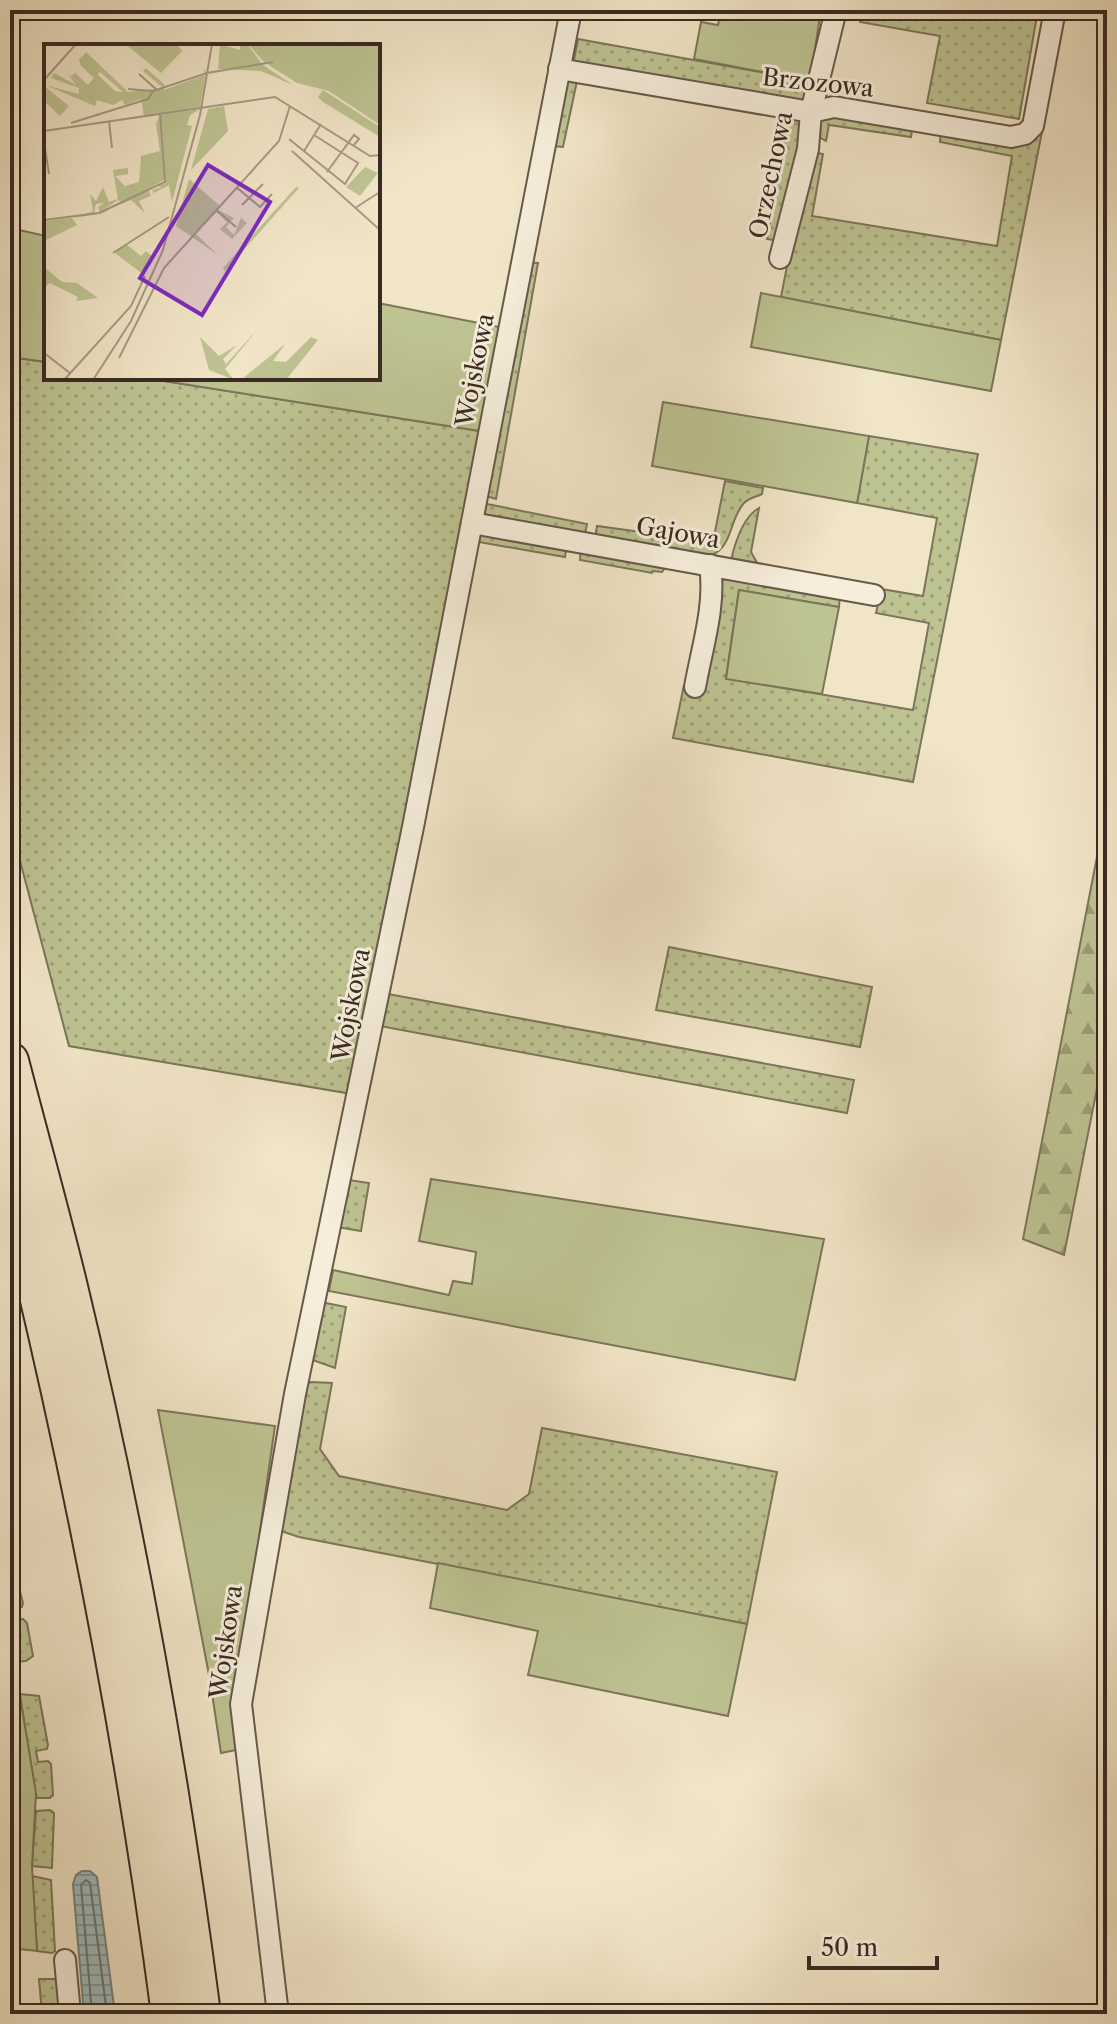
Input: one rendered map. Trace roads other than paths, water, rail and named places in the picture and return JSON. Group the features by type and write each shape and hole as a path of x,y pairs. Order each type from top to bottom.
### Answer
{"highway":[{"path":"10,1061 68,1283 126,1552 171,1807 202,2014"},
{"path":"10,1180 71,1441 107,1619 140,1809 170,2014"}],"street":[{"name":"Wojskowa","path":"278,2014 241,1704 295,1394 354,1118 571,10"},
{"name":"Orzechowa","path":"780,258 808,149 811,112 836,10"},
{"name":"Brzozowa","path":"559,69 811,112 834,107 1005,137 1025,134 1033,126 1055,10"},
{"name":"Gajowa","path":"472,523 874,595"},
{"path":"695,687 710,614 710,565"},
{"path":"65,1960 70,2014"}],"water":[{"path":"90,1871 97,1877 115,2014 84,2014 73,1884 76,1875"}]}
